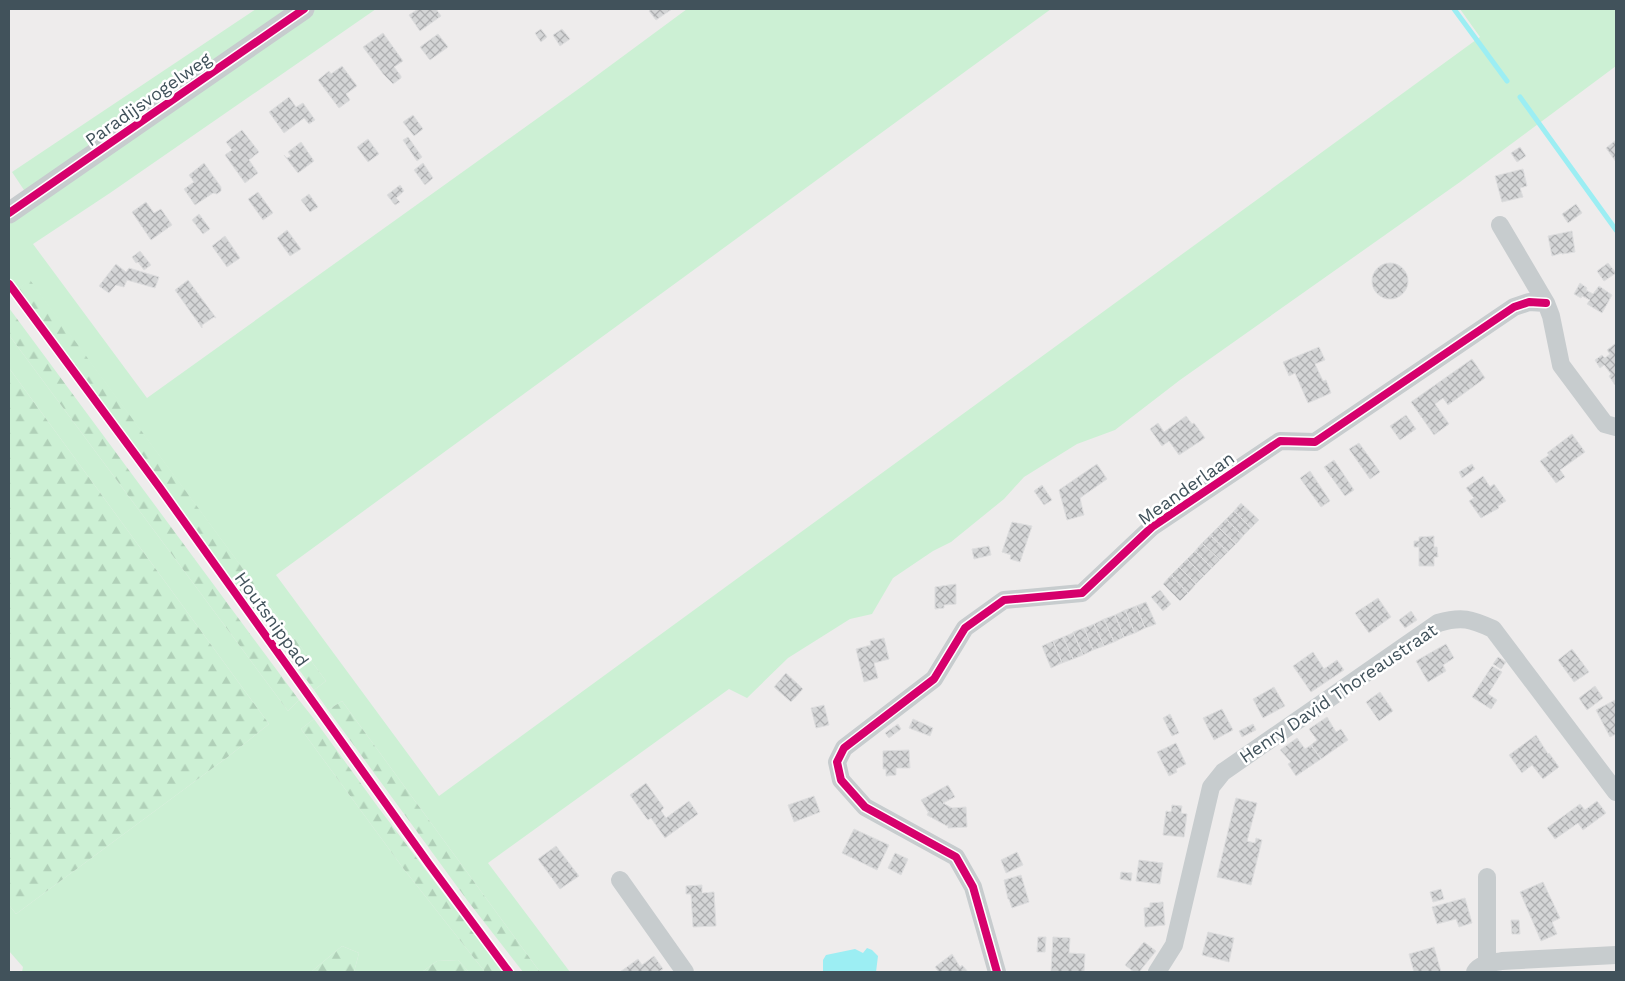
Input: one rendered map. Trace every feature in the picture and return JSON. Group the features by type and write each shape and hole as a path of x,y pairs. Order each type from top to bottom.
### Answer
{"street":[{"name":"Paradijsvogelweg","path":"9,212 304,9"},
{"path":"1500,226 1546,303 1551,316 1561,365 1605,424 1616,427"},
{"name":"Meanderlaan","path":"997,972 973,887 956,857 865,807 841,780 837,762 844,748 934,679 965,628 1004,600 1082,593 1152,527 1280,441 1316,442 1514,307 1529,302 1546,303"},
{"name":"Henry David Thoreaustraat","path":"1157,972 1174,945 1211,787 1223,772 1438,624 1453,619 1474,620 1493,629 1616,792"},
{"path":"1487,877 1481,968 1502,961 1616,956"},
{"path":"620,880 685,972"}],"green space":[{"path":"256,9 295,9 28,196 12,172"},
{"path":"316,9 376,9 33,244 147,398 687,9 1051,9 276,575 439,796 1480,37 1460,9 1616,9 1616,66 1460,182 1180,380 1115,430 1077,444 1024,477 1004,499 951,542 933,551 893,578 872,614 850,619 788,658 747,698 729,689 488,863 570,972 540,972 342,701 328,710 314,690 326,681 30,281 17,289 9,278 9,223"},
{"path":"30,280 326,681 314,690 17,289"},
{"path":"9,308 299,700 288,711 9,335"},
{"path":"9,335 288,711 299,700 314,719 301,729 403,868 485,972 469,972 458,960 437,961 422,972 354,972 359,953 342,946 311,972 22,972 23,967 9,951 9,905 16,914 229,756 269,724 9,368"},
{"path":"9,368 269,724 229,756 16,914 9,905"},
{"path":"342,701 540,972 523,972 467,900 328,710"},
{"path":"314,719 503,972 485,972 403,868 301,729"},
{"path":"342,946 359,953 354,972 311,972"},
{"path":"458,960 469,972 422,972 437,961"}],"water":[{"path":"867,948 878,956 876,972 823,972 823,960 826,955 855,949 863,953"}],"building":[{"path":"418,9 436,9 441,16 420,31 409,15"},
{"path":"652,9 672,9 656,20 649,11"},
{"path":"541,29 547,37 541,42 535,33"},
{"path":"562,29 570,39 560,46 553,35"},
{"path":"383,33 403,61 394,67 401,78 393,84 363,47"},
{"path":"438,34 448,47 430,60 420,47"},
{"path":"342,66 357,86 346,94 350,100 339,108 318,80 329,71 331,74"},
{"path":"289,97 296,107 303,103 315,120 309,124 304,118 284,133 269,112"},
{"path":"413,115 423,129 414,136 403,122"},
{"path":"242,130 259,152 249,160 258,173 245,183 225,155 232,150 226,142"},
{"path":"408,137 422,157 417,161 403,140"},
{"path":"368,139 379,154 368,162 357,147"},
{"path":"1616,140 1616,162 1606,148"},
{"path":"301,142 314,161 298,173 284,155 287,158 291,156 288,152"},
{"path":"1520,147 1526,156 1517,162 1511,153"},
{"path":"204,163 221,187 221,191 217,194 213,193 195,205 184,189 194,182 189,175"},
{"path":"423,163 433,178 425,185 414,170"},
{"path":"1523,169 1527,186 1520,188 1523,197 1502,202 1495,176"},
{"path":"400,185 404,191 396,198 400,202 395,205 387,195"},
{"path":"258,192 273,213 263,220 248,199"},
{"path":"309,194 318,207 310,212 301,200"},
{"path":"146,202 154,213 161,209 172,225 151,240 132,212"},
{"path":"1576,204 1582,213 1568,223 1562,214"},
{"path":"199,214 210,229 203,234 192,220"},
{"path":"287,230 301,249 290,256 277,238"},
{"path":"1572,231 1575,252 1552,256 1548,236"},
{"path":"225,236 240,258 227,267 212,246"},
{"path":"140,251 151,265 144,270 132,257"},
{"path":"1390,263 1397,264 1403,268 1407,274 1407,288 1403,294 1397,298 1390,299 1383,298 1377,294 1373,288 1372,281 1373,274 1377,268 1383,264"},
{"path":"1608,263 1616,273 1604,281 1597,271"},
{"path":"116,264 126,272 129,268 159,277 155,288 127,280 124,287 116,285 109,293 99,286"},
{"path":"188,280 216,318 214,317 202,325 202,328 175,290"},
{"path":"1580,283 1593,294 1599,286 1612,295 1602,313 1587,304 1590,300 1574,294"},
{"path":"1616,343 1615,385 1609,376 1611,374 1604,365 1600,368 1595,360 1602,355 1605,358 1610,354 1607,350"},
{"path":"1319,347 1325,360 1315,364 1323,381 1326,380 1331,393 1308,403 1295,373 1289,376 1283,362"},
{"path":"1472,359 1485,378 1448,405 1443,398 1435,404 1449,424 1434,435 1411,402"},
{"path":"1406,415 1416,429 1400,440 1390,426"},
{"path":"1186,416 1205,438 1179,455 1169,441 1162,446 1150,429 1158,423 1164,432"},
{"path":"1572,434 1585,452 1560,470 1565,477 1556,483 1540,461 1549,455 1547,453"},
{"path":"1359,443 1380,472 1370,479 1349,449"},
{"path":"1334,460 1354,490 1345,496 1324,467"},
{"path":"1097,464 1107,479 1080,498 1084,515 1067,520 1059,490"},
{"path":"1472,464 1475,469 1462,478 1459,472"},
{"path":"1310,471 1330,501 1321,507 1300,478"},
{"path":"1483,476 1490,487 1494,484 1506,501 1498,506 1499,508 1481,518 1469,501 1474,498 1466,488"},
{"path":"1042,485 1052,500 1044,505 1034,491"},
{"path":"1241,503 1259,520 1251,528 1234,511"},
{"path":"1234,511 1251,528 1243,536 1226,519"},
{"path":"1226,519 1243,536 1236,544 1218,527"},
{"path":"1012,522 1032,526 1020,562 1010,559 1011,555 1002,552"},
{"path":"1218,527 1236,544 1228,552 1210,535"},
{"path":"1210,535 1228,552 1220,560 1202,543"},
{"path":"1434,536 1434,547 1437,547 1438,557 1434,557 1434,566 1419,566 1419,547 1414,547 1414,541 1419,541 1419,537"},
{"path":"1202,543 1220,560 1212,568 1195,551"},
{"path":"989,546 991,555 974,559 972,549"},
{"path":"1195,551 1212,568 1204,576 1187,559"},
{"path":"1187,559 1204,576 1196,584 1179,567"},
{"path":"1179,567 1196,584 1188,593 1171,575"},
{"path":"1171,575 1188,593 1180,601 1163,584"},
{"path":"956,584 956,604 944,605 944,608 935,609 935,587"},
{"path":"1160,590 1171,604 1163,611 1151,597"},
{"path":"1378,598 1391,617 1369,633 1355,613"},
{"path":"1146,602 1156,624 1145,628 1136,606"},
{"path":"1136,606 1145,628 1135,633 1125,610"},
{"path":"1125,610 1135,633 1124,637 1115,615"},
{"path":"1411,611 1417,620 1405,628 1399,620"},
{"path":"1115,615 1124,637 1114,642 1104,619"},
{"path":"1104,619 1114,642 1104,646 1094,624"},
{"path":"1094,624 1104,646 1093,650 1084,628"},
{"path":"1084,628 1093,650 1083,655 1073,632"},
{"path":"1073,633 1083,655 1073,659 1063,637"},
{"path":"1063,637 1073,659 1062,663 1053,641"},
{"path":"884,638 889,659 874,663 878,678 864,682 856,649 871,645 870,641"},
{"path":"1053,641 1062,663 1051,668 1042,646"},
{"path":"1446,644 1454,658 1443,665 1446,671 1428,682 1416,661"},
{"path":"1572,649 1589,672 1574,682 1558,660"},
{"path":"1313,652 1324,669 1337,660 1344,670 1311,692 1293,666"},
{"path":"1498,657 1506,662 1501,669 1493,664"},
{"path":"1492,666 1502,672 1488,694 1497,700 1491,709 1472,697"},
{"path":"786,673 803,689 791,702 774,687"},
{"path":"1595,686 1603,698 1587,710 1579,698"},
{"path":"1274,687 1285,706 1263,718 1253,699"},
{"path":"1380,692 1393,711 1379,721 1366,702"},
{"path":"1615,700 1616,734 1610,737 1596,710"},
{"path":"824,705 829,725 816,728 811,708"},
{"path":"1222,709 1233,730 1214,740 1203,718"},
{"path":"1170,714 1179,733 1172,736 1163,718"},
{"path":"1327,717 1336,732 1341,729 1348,740 1321,759 1311,745 1317,740 1309,729"},
{"path":"913,719 933,728 930,736 909,728"},
{"path":"898,724 901,729 889,738 885,733"},
{"path":"1253,724 1256,730 1242,737 1239,731"},
{"path":"1536,735 1559,767 1543,779 1532,765 1522,773 1509,755"},
{"path":"1297,738 1305,749 1311,745 1321,759 1296,776 1288,764 1291,762 1280,750"},
{"path":"1176,743 1186,764 1176,769 1177,772 1169,776 1157,752"},
{"path":"909,750 910,768 896,768 896,775 886,776 886,769 883,769 883,751"},
{"path":"646,783 664,808 661,811 666,818 689,801 698,814 665,838 651,818 647,819 630,795"},
{"path":"948,785 955,797 943,803 952,808 966,807 967,827 948,828 948,825 927,815 929,811 921,800"},
{"path":"814,796 820,812 794,822 788,805"},
{"path":"1236,798 1257,803 1247,841 1255,843 1256,838 1262,840 1251,885 1217,877"},
{"path":"1597,801 1606,813 1583,830 1578,823 1555,839 1547,828 1580,804 1585,810"},
{"path":"1172,805 1182,806 1181,813 1187,814 1184,837 1163,835 1166,811 1171,812"},
{"path":"854,829 889,845 877,870 842,853"},
{"path":"556,846 579,876 560,889 538,859"},
{"path":"1017,852 1023,865 1006,873 1001,860"},
{"path":"895,853 908,859 901,875 888,868"},
{"path":"1139,860 1163,863 1160,884 1136,881"},
{"path":"1121,872 1132,873 1131,881 1120,879"},
{"path":"1021,875 1029,902 1012,908 1004,880"},
{"path":"1543,882 1560,918 1552,922 1557,934 1541,941 1520,892"},
{"path":"702,885 702,893 714,892 716,926 693,927 691,894 686,894 686,886"},
{"path":"1441,889 1444,899 1433,902 1430,892"},
{"path":"1465,898 1472,923 1459,927 1456,919 1437,924 1432,907"},
{"path":"1163,902 1165,925 1145,927 1144,908 1150,907 1150,903"},
{"path":"1511,920 1519,920 1520,934 1512,934"},
{"path":"1208,932 1234,938 1229,962 1202,955"},
{"path":"1038,937 1046,937 1045,952 1037,952"},
{"path":"1053,937 1070,938 1069,953 1085,954 1084,972 1051,972"},
{"path":"1144,942 1156,951 1139,972 1134,972 1125,965"},
{"path":"1434,947 1441,972 1414,972 1409,954"},
{"path":"952,954 960,967 962,965 968,972 939,972 935,967"},
{"path":"654,956 663,969 658,972 620,972 638,959 642,965"}],"waterway":[{"path":"1454,9 1507,81"},
{"path":"1520,97 1616,230"}],"cycle path":[{"path":"9,213 304,9"},
{"name":"Houtsnippad","path":"9,284 160,488 429,864 509,972"},
{"path":"997,972 973,887 956,857 865,807 841,780 837,762 844,748 934,679 965,628 1004,600 1082,593 1152,527 1280,441 1315,442 1514,307 1529,302 1546,303"}]}
